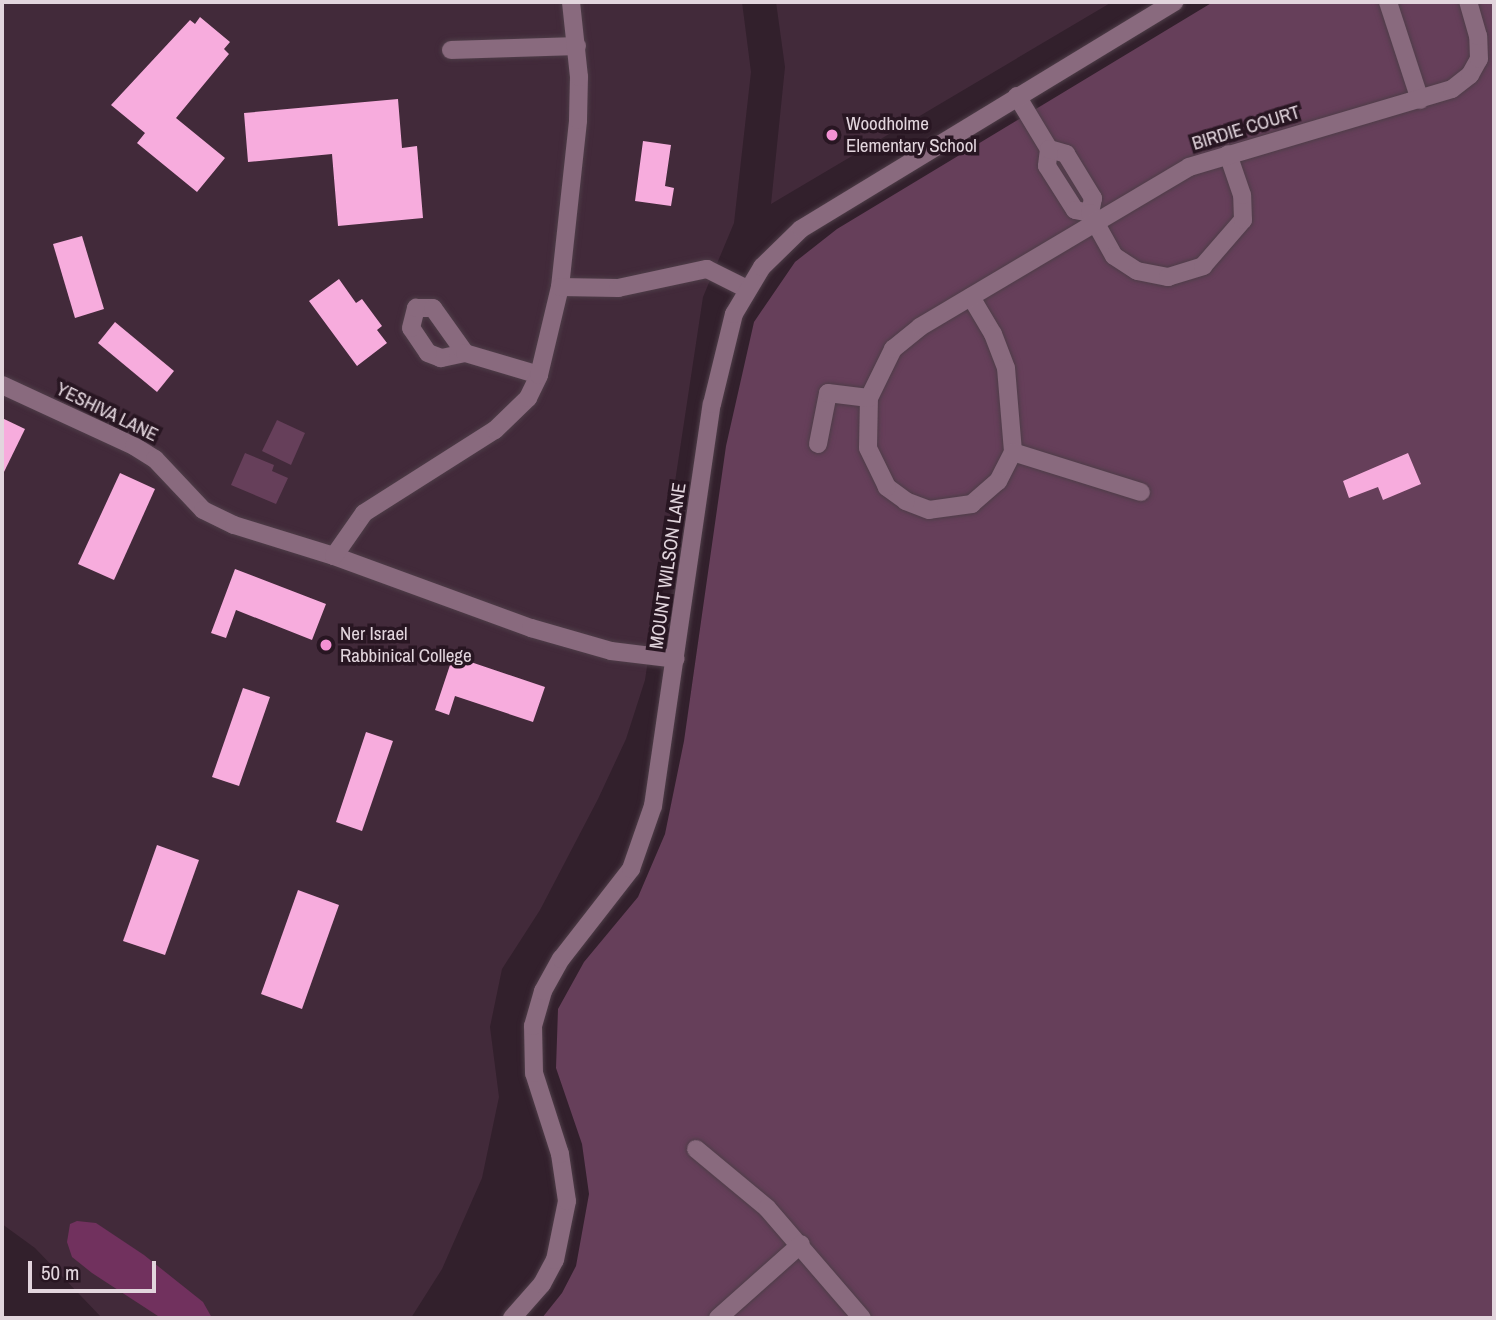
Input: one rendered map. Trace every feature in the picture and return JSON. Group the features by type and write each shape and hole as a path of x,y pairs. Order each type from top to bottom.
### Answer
{"street":[{"path":"334,556 355,521 495,430 528,398 539,375 560,287 578,120 576,46 571,2"},
{"name":"MOUNT WILSON LANE","path":"512,1318 542,1284 555,1260 567,1201 561,1154 534,1073 532,1044 537,1008 561,959 616,892 639,850 653,806 719,365 747,289 779,248 801,229 1175,2"},
{"path":"1388,2 1420,100"},
{"name":"BIRDIE COURT","path":"1013,452 999,481 972,504 941,511 917,507 887,487 873,464 865,436 869,398 893,349 919,327 971,298 1093,218 1162,181 1228,154 1452,89 1475,68 1479,47 1468,2"},
{"path":"451,50 576,46"},
{"path":"1017,96 1049,149 1066,154 1093,198 1093,218 1114,256 1137,271 1168,277 1203,266 1242,219 1242,195 1228,154"},
{"path":"560,287 618,288 707,269 747,289"},
{"path":"971,298 993,334 1006,368 1013,452 1141,492"},
{"path":"465,353 539,375"},
{"name":"YESHIVA LANE","path":"2,385 134,446 155,459 203,510 234,525 334,556 543,632 611,651 676,659"},
{"path":"818,444 828,393 869,398"},
{"path":"696,1149 767,1208 801,1244 862,1318"},
{"path":"718,1318 801,1244"}],"shaded area":[{"name":"Ner Israel Rabbinical College","path":"2,2 742,2 751,72 734,223 703,297 645,680 626,739 598,799 540,910 502,969 490,1027 499,1097 482,1178 442,1269 411,1318 102,1318 35,1248 2,1224"},
{"name":"Woodholme Elementary School","path":"776,2 1112,2 771,204 785,67"},
{"path":"1213,2 1494,2 1494,1318 542,1318 562,1293 576,1266 589,1194 582,1144 556,1068 558,1009 584,962 638,897 665,834 684,741 726,446 754,322 795,262 837,229"},
{"path":"277,420 305,433 291,465 262,451"},
{"path":"245,453 274,465 272,471 288,478 276,504 231,485"},
{"path":"77,1221 96,1223 144,1255 203,1302 212,1318 161,1318 92,1273 72,1257 67,1242 70,1224"}],"building":[{"path":"200,17 230,42 224,49 229,54 176,118 225,158 197,192 137,143 145,133 111,105 190,20 195,24"},
{"path":"398,99 402,148 417,146 423,218 338,226 332,154 248,162 244,113"},
{"path":"643,141 671,145 665,186 674,188 671,206 635,201"},
{"path":"82,236 104,309 75,318 53,244"},
{"path":"339,279 356,303 362,299 382,326 377,330 387,343 357,366 309,301"},
{"path":"115,322 174,371 157,392 98,343"},
{"path":"2,418 25,429 2,476"},
{"path":"1408,453 1421,484 1383,500 1378,487 1349,498 1343,481"},
{"path":"120,473 155,489 114,580 78,564"},
{"path":"235,569 326,604 312,640 236,610 226,638 211,633"},
{"path":"453,656 545,687 533,722 455,696 449,715 435,710"},
{"path":"243,688 270,697 239,786 212,777"},
{"path":"366,732 393,741 362,831 336,822"},
{"path":"157,845 199,860 165,955 123,941"},
{"path":"298,890 339,905 302,1009 261,994"}],"place":[{"name":"Woodholme Elementary School","path":"832,135"},
{"name":"Ner Israel Rabbinical College","path":"326,645"}]}
